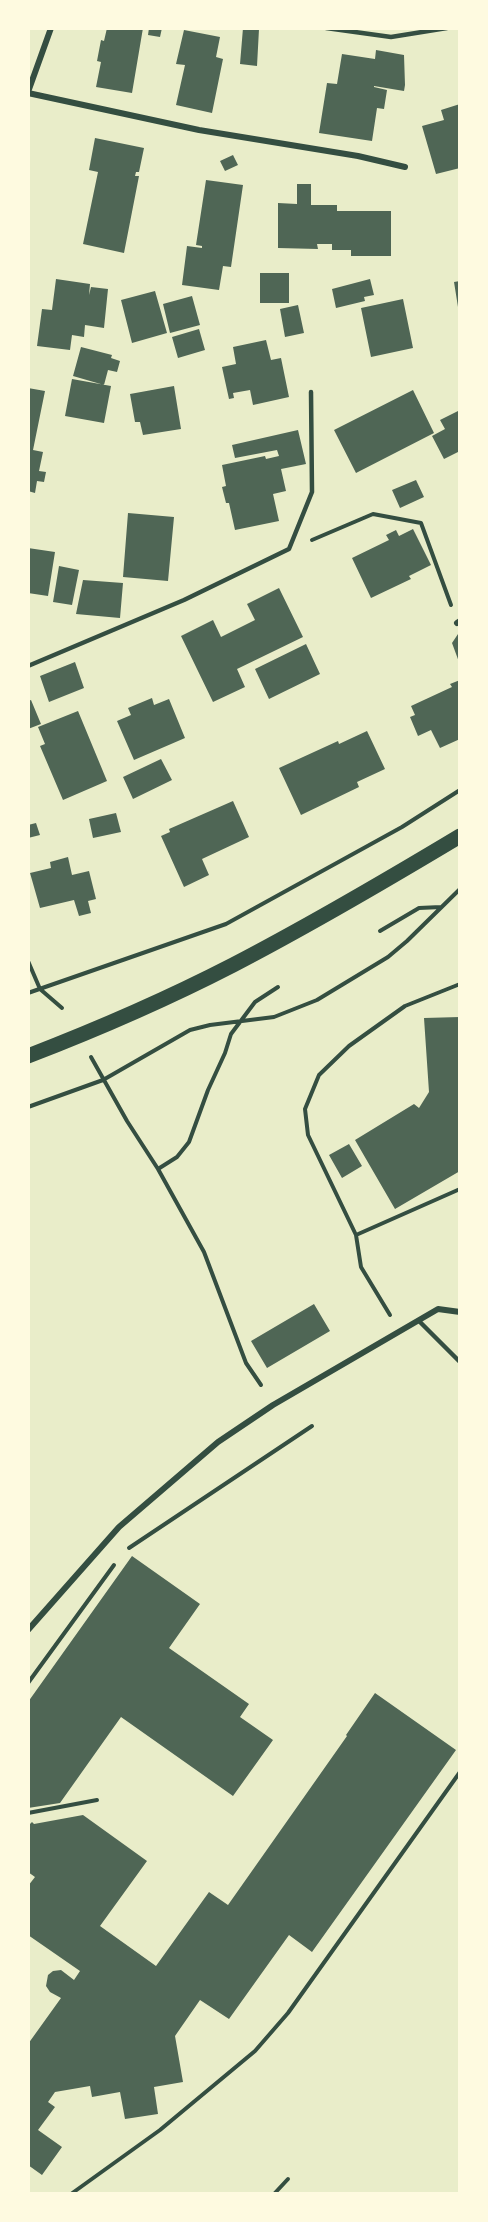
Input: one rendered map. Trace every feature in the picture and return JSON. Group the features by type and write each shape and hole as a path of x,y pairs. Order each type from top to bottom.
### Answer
{"main road":[{"path":"29,1056 97,1029 232,966 306,926 459,836"}],"street":[{"path":"51,28 28,92 199,130 358,156 405,167"},
{"path":"28,1630 120,1527 218,1442 273,1405 438,1309 459,1312"}],"lane":[{"path":"326,28 391,37 447,28"},
{"path":"28,666 184,600 289,549 312,492 311,392"},
{"path":"420,1321 459,1362"}],"path":[{"path":"289,549 373,514 421,523 458,622"},
{"path":"28,993 226,924 402,827 459,790"},
{"path":"28,1107 103,1080 190,1030 210,1025 274,1017 317,1000 388,957 459,889"},
{"path":"380,931 419,908 441,907"},
{"path":"28,961 40,988 62,1008"},
{"path":"399,1331 361,1267 356,1235 308,1135 305,1109 320,1075 349,1046 405,1006 459,984"},
{"path":"158,1169 177,1157 189,1142 231,1034 255,1002 278,987"},
{"path":"90,1057 158,1169 204,1252 246,1363 261,1385"},
{"path":"356,1235 459,1189"},
{"path":"125,1550 312,1426"},
{"path":"28,1683 118,1559"},
{"path":"71,2193 160,2130 255,2051 288,2013 459,1772"},
{"path":"28,1813 97,1800"},
{"path":"274,2193 288,2179"}],"building":[{"path":"107,28 143,28 132,93 96,87 101,62 97,61 101,40 104,41"},
{"path":"149,28 162,28 160,37 148,35"},
{"path":"243,28 259,29 257,66 240,64"},
{"path":"184,30 220,37 216,57 223,59 212,113 176,105 185,65 176,64"},
{"path":"376,50 404,55 405,85 404,91 374,86 387,90 384,109 377,108 372,141 319,133 327,83 337,84 342,54 375,59"},
{"path":"460,104 460,168 436,174 422,126 444,120 441,110"},
{"path":"95,138 144,148 139,172 136,172 135,176 139,176 124,253 83,244 98,172 89,170"},
{"path":"233,155 238,165 225,171 220,161"},
{"path":"206,180 243,185 231,267 223,266 219,290 182,285 187,246 202,248 196,245"},
{"path":"297,184 311,184 311,205 337,205 337,211 391,211 391,256 351,256 351,250 332,250 332,244 317,244 318,249 278,248 278,203 297,204"},
{"path":"260,273 289,273 289,303 260,303"},
{"path":"56,279 90,284 89,295 91,287 108,289 104,328 85,325 84,337 72,335 70,350 37,346 42,309 52,310"},
{"path":"370,279 374,295 364,297 365,301 336,308 332,289"},
{"path":"460,281 460,307 458,307 454,282"},
{"path":"155,291 167,333 132,343 121,300"},
{"path":"192,296 200,325 170,333 163,304"},
{"path":"403,299 413,348 371,357 361,308"},
{"path":"298,305 304,333 285,337 280,309"},
{"path":"199,329 205,350 178,358 172,337"},
{"path":"266,340 271,360 281,358 289,397 253,405 250,390 233,393 234,398 229,399 222,367 236,364 233,347"},
{"path":"81,347 112,355 111,358 120,361 117,372 108,370 104,385 73,376"},
{"path":"72,379 111,386 104,423 65,416"},
{"path":"174,386 181,429 143,435 140,422 135,422 130,394"},
{"path":"28,388 45,391 33,450 43,452 39,471 46,472 44,482 37,481 35,493 28,491"},
{"path":"413,390 434,433 356,473 334,430"},
{"path":"458,411 460,451 444,459 432,436 445,429 440,420"},
{"path":"298,430 306,464 281,469 286,491 273,494 279,521 235,530 229,503 226,503 222,487 226,486 222,465 265,456 266,459 279,456 277,450 235,458 232,445"},
{"path":"416,480 424,497 400,508 392,490"},
{"path":"128,513 174,517 168,581 123,577"},
{"path":"413,529 431,565 409,576 411,579 371,598 352,558 389,540 386,535 396,530 399,536"},
{"path":"28,548 55,552 48,596 28,593"},
{"path":"59,566 79,570 72,605 53,602"},
{"path":"83,580 123,583 120,618 76,614"},
{"path":"279,588 303,637 237,669 245,687 213,702 181,636 213,620 221,637 255,620 247,604"},
{"path":"460,631 460,662 459,662 452,643"},
{"path":"306,644 320,674 269,699 255,669"},
{"path":"75,662 84,688 49,702 40,676"},
{"path":"460,680 460,739 440,748 431,730 418,736 410,717 415,715 411,706 452,687 450,684"},
{"path":"152,698 154,705 169,699 185,738 134,760 117,721 131,715 128,708"},
{"path":"31,700 41,724 28,729 28,701"},
{"path":"78,711 107,781 63,800 40,746 45,744 38,727"},
{"path":"367,731 385,769 357,782 359,787 301,815 279,768 338,741 339,744"},
{"path":"161,759 172,780 133,799 123,777"},
{"path":"233,801 249,837 202,859 209,875 184,887 161,836 170,832 169,829"},
{"path":"116,813 121,832 93,838 89,819"},
{"path":"36,823 40,835 28,838 28,825"},
{"path":"68,857 72,875 89,871 96,899 88,901 91,913 79,916 74,900 40,908 30,873 51,868 50,862"},
{"path":"460,1017 460,1171 395,1209 355,1140 414,1104 419,1108 429,1092 424,1018"},
{"path":"349,1144 362,1166 342,1178 329,1155"},
{"path":"314,1304 330,1331 267,1368 251,1341"},
{"path":"132,1556 200,1604 169,1648 249,1704 240,1717 273,1740 233,1796 121,1717 60,1803 28,1808 28,1702"},
{"path":"375,1693 456,1750 312,1952 289,1935 229,2019 200,2000 175,2036 183,2082 154,2087 158,2114 125,2119 120,2092 92,2097 90,2086 55,2092 48,2102 55,2107 38,2130 62,2147 42,2175 28,2165 28,2044 61,1998 50,1992 46,1986 48,1975 53,1971 61,1970 74,1980 80,1971 28,1935 28,1886 35,1877 28,1872 28,1826 32,1822 34,1824 83,1815 147,1861 100,1926 156,1966 209,1892 228,1905"}]}
